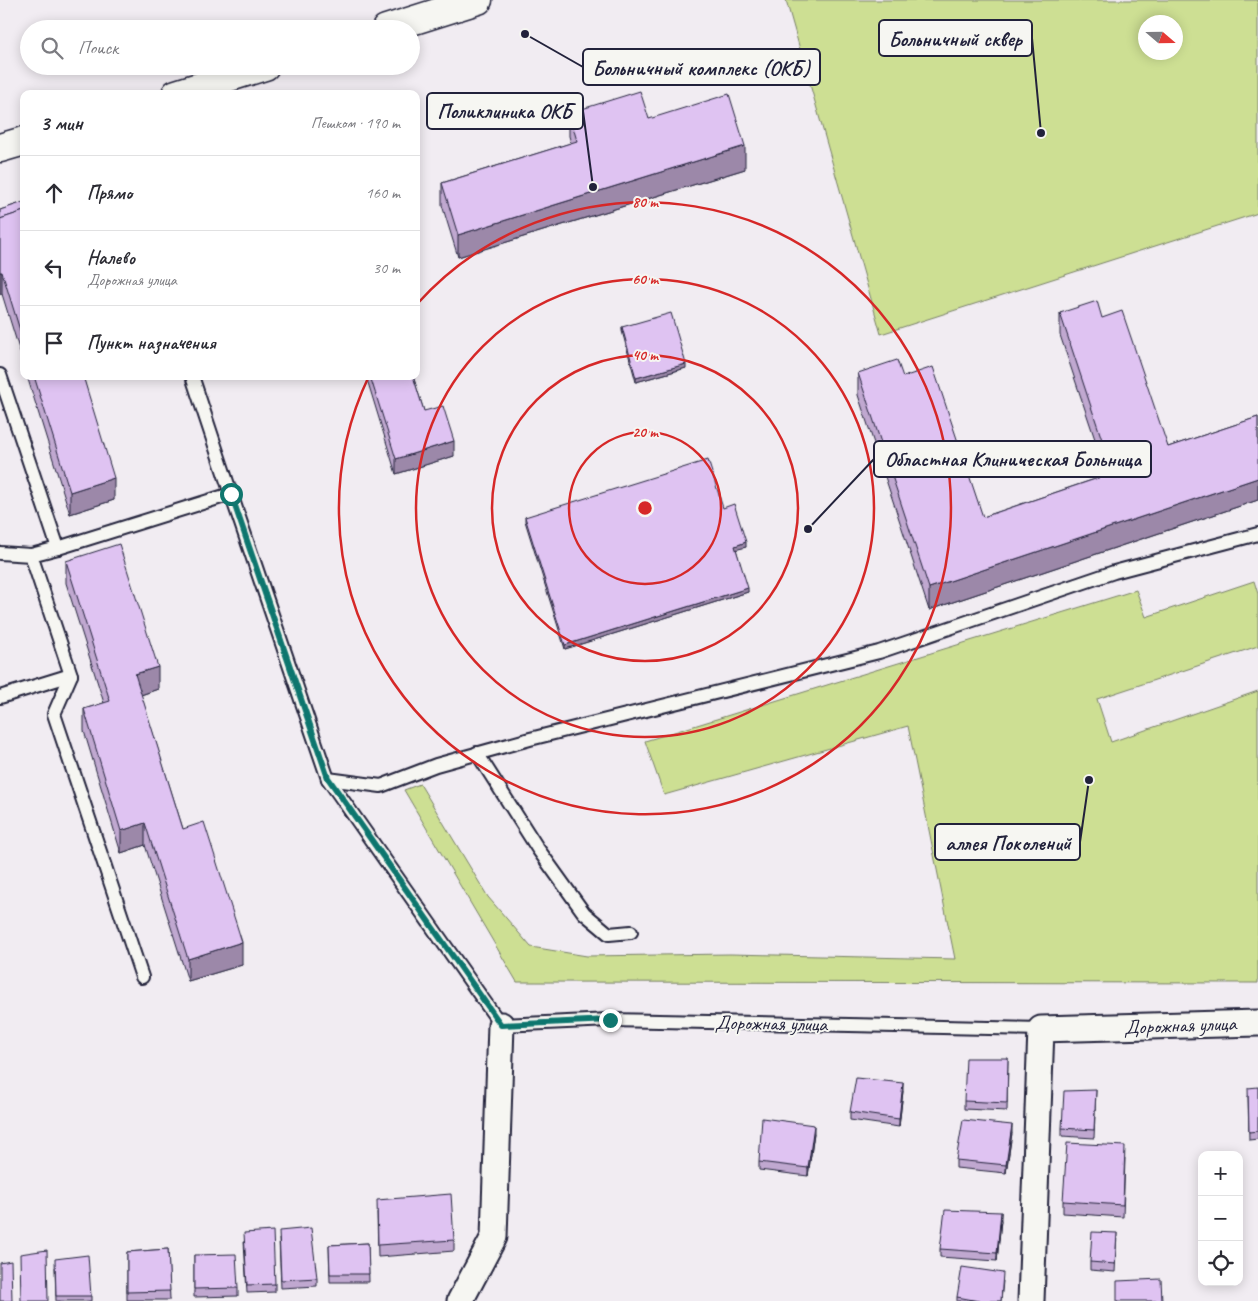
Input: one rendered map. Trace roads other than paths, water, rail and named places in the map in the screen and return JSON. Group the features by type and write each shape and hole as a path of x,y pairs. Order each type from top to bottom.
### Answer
{"main road":[{"path":"415,20 478,0"},
{"path":"189,90 236,75"},
{"path":"0,148 20,142"}],"street":[{"name":"Дорожная улица","path":"1041,1029 1258,1023"},
{"path":"460,1301 494,1237 501,1025"},
{"path":"1031,1301 1041,1029"}],"lane":[{"path":"0,375 58,548"},
{"path":"193,380 328,778 501,1025"},
{"path":"0,553 31,555 231,494"},
{"path":"328,778 381,786 436,764 878,652 1114,572 1258,534"},
{"path":"31,555 71,675 54,714 142,977"},
{"path":"0,698 71,675"},
{"path":"477,753 538,849 584,913 609,934 631,932"},
{"name":"Дорожная улица","path":"501,1025 610,1020 1041,1029"}],"place":[{"name":"Больничный комплекс (ОКБ)","path":"525,34"},
{"name":"Больничный сквер","path":"1041,133"},
{"name":"Поликлиника ОКБ","path":"593,187"},
{"name":"Областная Клиническая Больница","path":"808,529"},
{"name":"аллея Поколений","path":"1089,780"}]}
